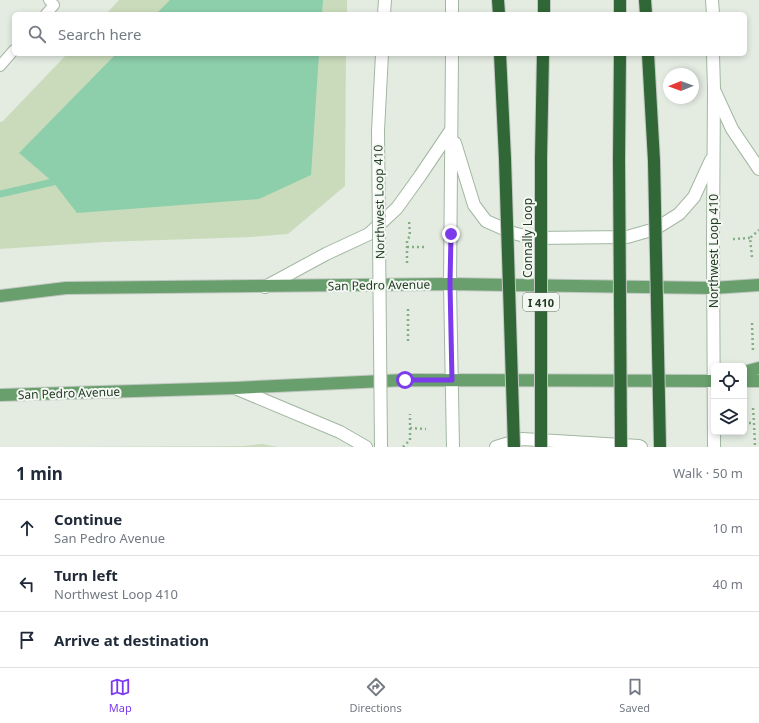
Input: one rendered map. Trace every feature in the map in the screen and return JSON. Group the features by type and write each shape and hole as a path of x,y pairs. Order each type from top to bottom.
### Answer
{"highway":[{"path":"498,0 499,12"},
{"path":"544,0 544,12"},
{"path":"620,0 620,12"},
{"path":"645,0 646,12"},
{"path":"500,56 505,159 514,447"},
{"name":"Connally Loop","path":"541,447 541,158 543,56"},
{"path":"620,56 619,160 621,447"},
{"path":"648,56 654,161 660,447"}],"main road":[{"path":"384,12 385,0"},
{"path":"452,0 452,12"},
{"path":"712,0 713,12"},
{"name":"Northwest Loop 410","path":"381,447 378,131 382,56"},
{"path":"452,56 450,284 453,447"},
{"name":"Northwest Loop 410","path":"713,56 714,363"},
{"path":"714,89 732,129 759,169"},
{"path":"451,130 474,205 486,221 513,233 533,238 627,237 656,228 679,214 694,197 713,156"},
{"path":"265,287 326,254 369,234 397,208 451,130"},
{"name":"San Pedro Avenue","path":"0,296 66,288 450,284 713,288 759,286"},
{"path":"747,371 759,368"},
{"name":"San Pedro Avenue","path":"0,395 235,388 405,380 711,381"},
{"path":"747,381 759,381"},
{"path":"235,388 340,432 366,447"},
{"name":"Northwest Loop 410","path":"714,399 714,447"},
{"path":"496,447 522,439 641,447"}],"lane":[{"path":"48,12 54,5 49,0"},
{"path":"0,66 12,52"}],"path":[{"path":"407,263 407,240 410,236 409,215"},
{"path":"733,238 750,238 759,230"},
{"path":"750,238 752,258"},
{"path":"407,247 425,247"},
{"path":"408,309 408,343"},
{"path":"752,323 754,354"},
{"path":"753,408 755,447"},
{"path":"403,447 410,440 410,414"},
{"path":"747,423 754,423"},
{"path":"410,428 426,429"}],"shaded area":[{"path":"119,0 347,0 347,12 108,12"},
{"path":"170,0 323,0 322,12 158,12"},
{"path":"65,56 346,56 345,186 288,234 252,237 104,242 0,249 0,122 3,121"},
{"path":"114,56 319,56 311,175 259,199 77,213 53,182 19,153"},
{"path":"262,444 278,447 49,447 243,446"}],"waterway":[{"path":"0,194 53,182"}],"route":[{"path":"405,380 452,380 450,284 451,234"}]}
